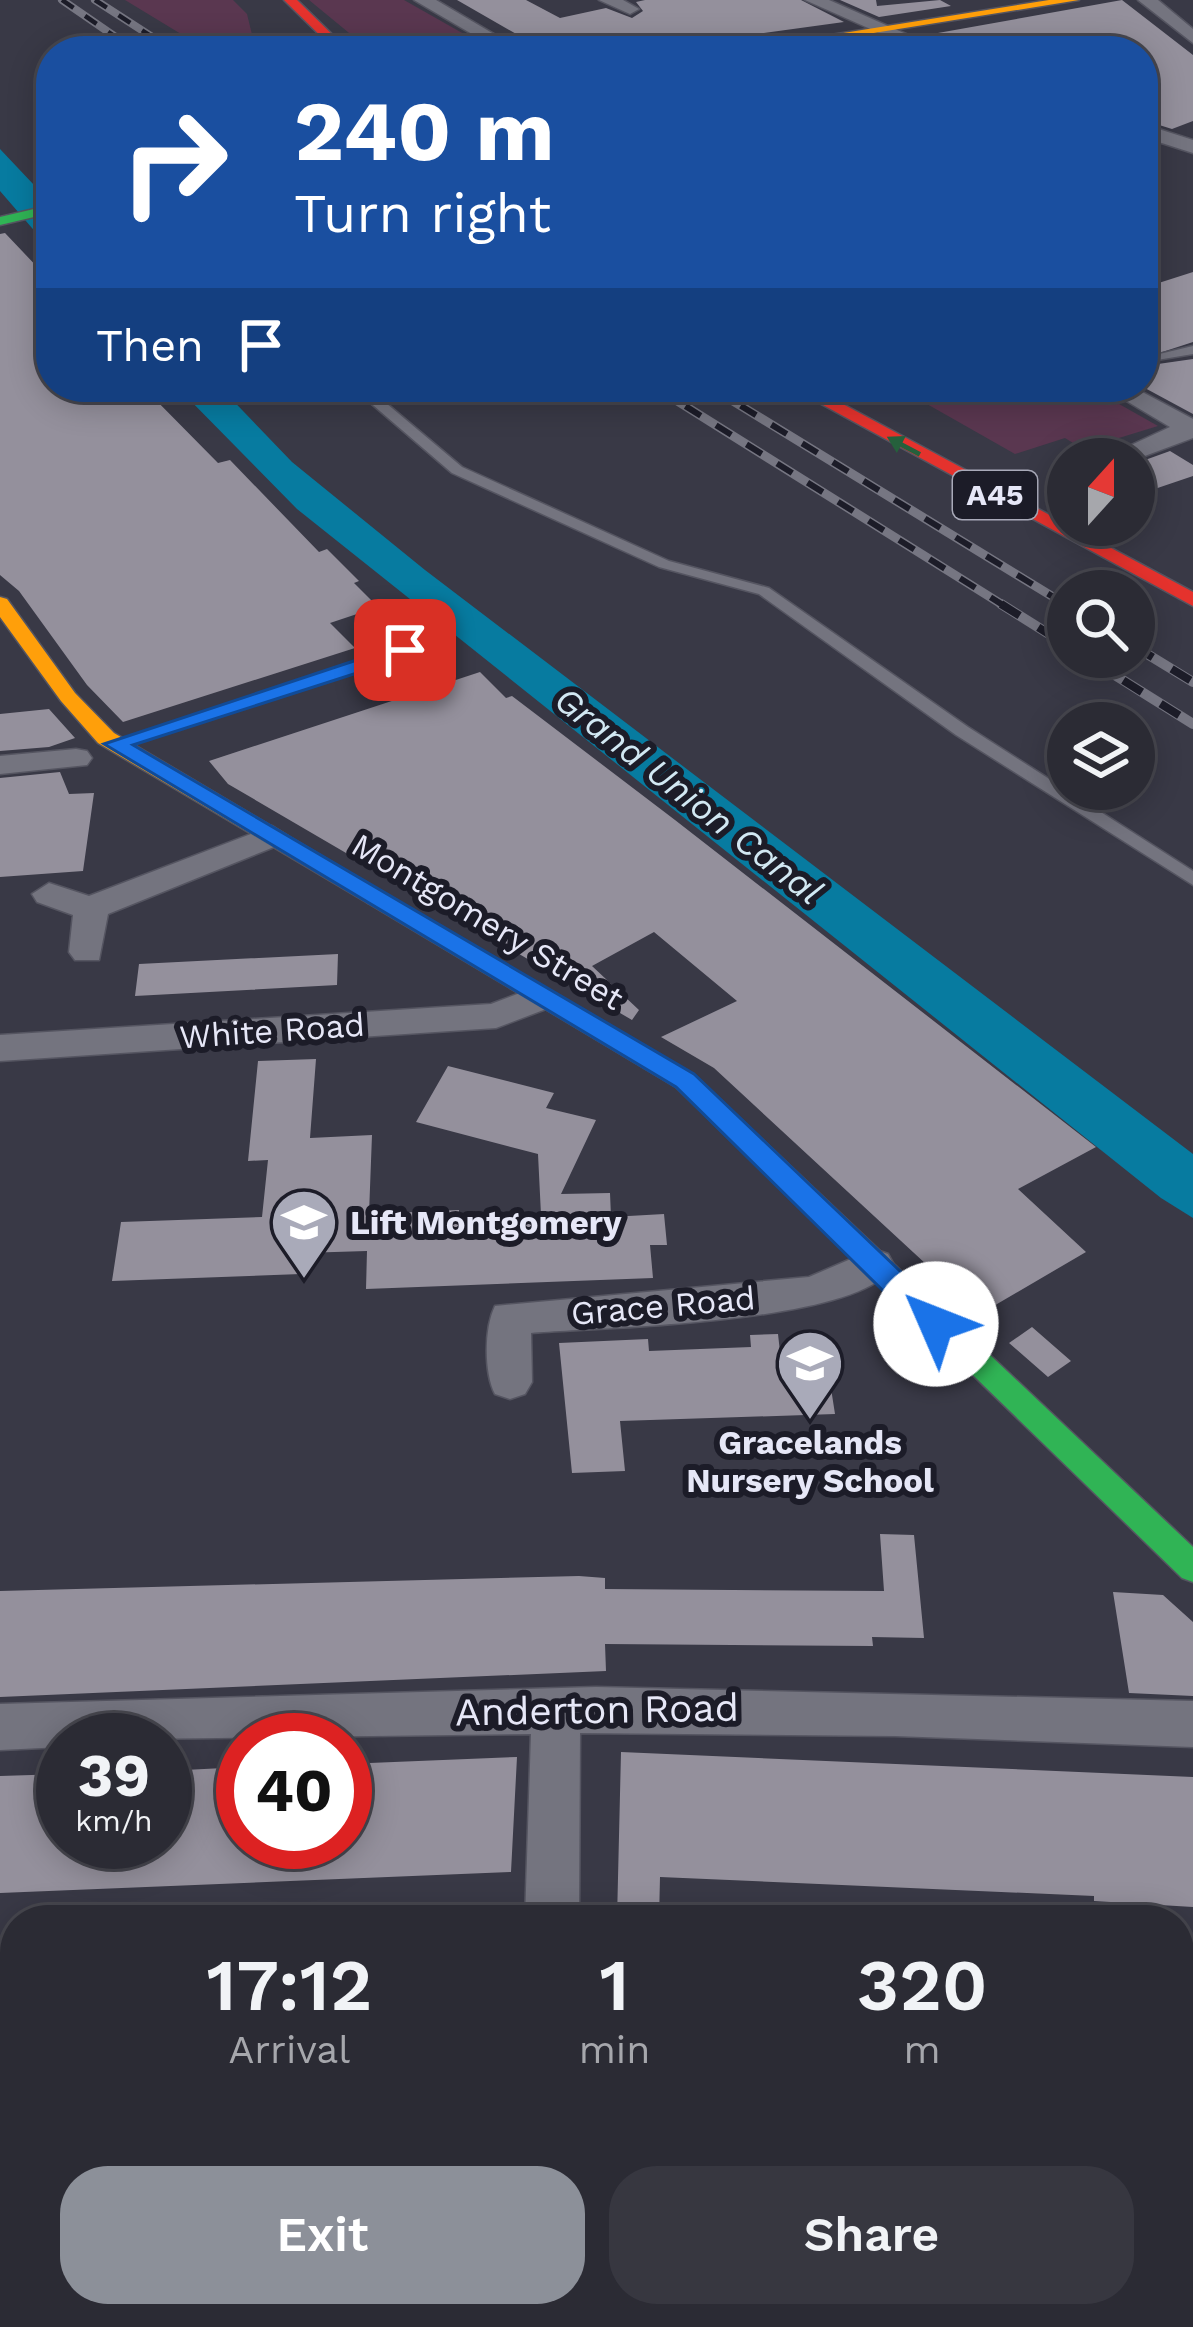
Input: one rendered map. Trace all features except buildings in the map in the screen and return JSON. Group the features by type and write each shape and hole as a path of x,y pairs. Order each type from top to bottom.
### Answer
{"main road":[{"path":"258,0 295,36"},
{"path":"290,0 327,36"},
{"path":"840,36 1073,0"},
{"path":"0,221 36,213"},
{"name":"A45","path":"826,402 1193,600"},
{"name":"A45","path":"880,402 1047,493"},
{"path":"1149,546 1193,568"},
{"name":"Montgomery Street","path":"6,619 93,728 115,744 685,1081 1193,1568"}],"street":[{"path":"428,3 456,0"},
{"path":"608,0 630,9"},
{"path":"814,0 897,36"},
{"path":"1147,0 1193,38"},
{"path":"428,3 487,36"},
{"path":"1158,135 1193,147"},
{"path":"1143,402 1192,428"},
{"path":"1155,443 1192,428"},
{"path":"0,765 76,758"},
{"path":"91,909 113,896 184,875 239,843 272,836"},
{"path":"49,894 91,909"},
{"path":"87,952 91,909"},
{"name":"White Road","path":"0,1048 496,1016 541,997"},
{"name":"Grace Road","path":"510,1382 510,1318 808,1293 841,1285 874,1265"},
{"name":"Anderton Road","path":"0,1726 321,1713 822,1707 1193,1724"},
{"path":"552,1905 556,1711"}],"lane":[{"path":"1158,356 1193,350"},
{"path":"377,402 458,470 664,563 764,591 962,731 1193,879"},
{"path":"115,744 405,650 408,636 394,622"}],"shaded area":[{"path":"125,0 233,0 247,14 252,36 184,36"},
{"path":"309,0 404,0 468,36 353,36"},
{"path":"923,402 1116,402 1158,426 1119,438 1047,438 1047,444 1015,454"}],"water":[{"path":"0,149 36,187 36,233 0,191"},
{"name":"Grand Union Canal","path":"192,402 234,402 292,462 425,570 1193,1154 1193,1218 1161,1198 297,509"}],"railway":[{"path":"62,0 114,36"},
{"path":"95,0 151,36"},
{"path":"679,402 1006,607"},
{"path":"735,402 1047,593"},
{"path":"1001,604 1047,633"},
{"path":"1155,659 1193,682"},
{"path":"1120,678 1193,724"}],"traffic: fast":[{"path":"0,221 36,213"},
{"path":"376,898 685,1081 1193,1568"}],"traffic: slow":[{"path":"836,36 1073,0"},
{"path":"0,603 68,697 106,738 376,898"}],"traffic: jam":[{"path":"290,0 327,36"},
{"path":"826,402 1193,600"}],"place":[{"name":"Lift Montgomery","path":"304,1281"},
{"name":"Gracelands Nursery School","path":"810,1422"}],"route":[{"path":"405,650 115,744 685,1081 936,1324"}]}
